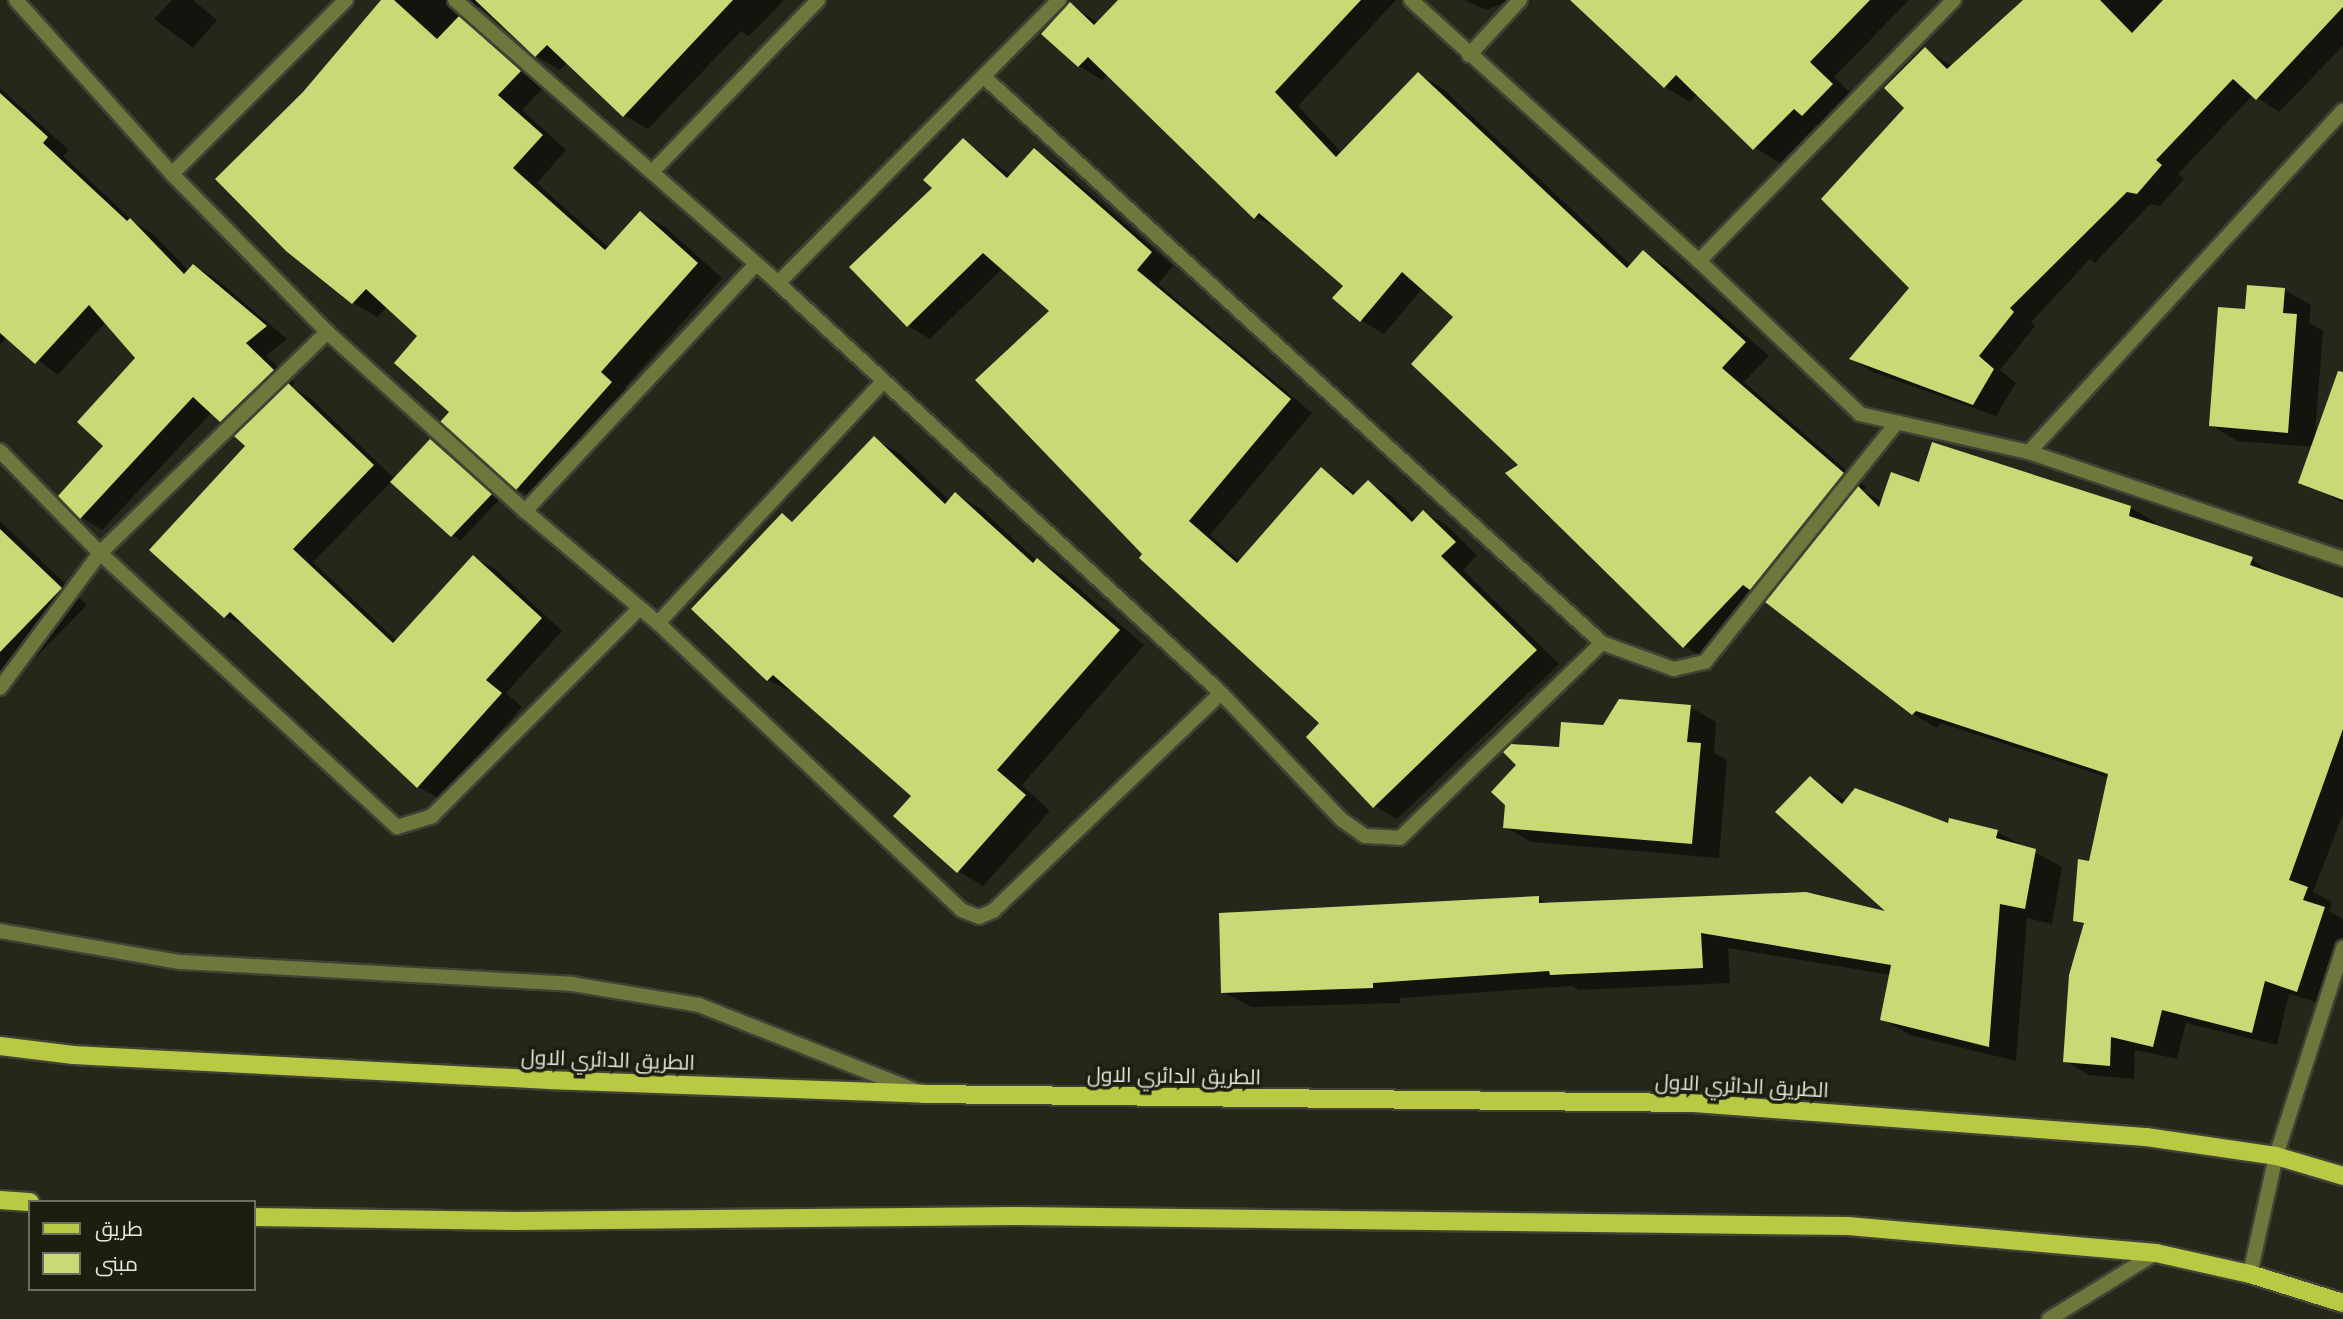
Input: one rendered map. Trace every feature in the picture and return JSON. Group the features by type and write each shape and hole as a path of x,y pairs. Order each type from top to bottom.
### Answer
{"main road":[{"name":"الطريق الدائري الاول","path":"0,1046 74,1055 549,1080 923,1094 1693,1103 2134,1136 2276,1156 2343,1176"},
{"path":"0,1200 28,1202"},
{"path":"256,1217 514,1221 1016,1216 1847,1226 2156,1254 2250,1274 2343,1303"}],"street":[{"path":"16,0 172,174 327,332 525,511 658,623 961,910 979,917 993,911 1221,693"},
{"path":"172,174 346,0"},
{"path":"455,0 652,172 754,266 778,283 881,383 1221,693 1342,820 1365,836 1400,838 1602,643"},
{"path":"652,172 818,0"},
{"path":"778,283 1059,0"},
{"path":"1411,0 1699,261 1860,414 2029,452 2343,559"},
{"path":"1469,55 1520,0"},
{"path":"1699,261 1955,0"},
{"path":"983,76 1602,643 1674,669 1705,662 1897,422"},
{"path":"2029,452 2343,111"},
{"path":"525,511 754,266"},
{"path":"0,688 100,553 327,332"},
{"path":"658,623 881,383"},
{"path":"0,451 100,553 397,827 432,816 639,609"},
{"path":"0,931 180,962 572,984 699,1005 923,1094"},
{"path":"2250,1274 2276,1156 2343,948"},
{"path":"2049,1319 2156,1254"}],"building":[{"path":"381,0 394,0 437,39 459,16 521,71 498,95 543,135 513,168 605,250 640,211 698,263 601,372 612,382 516,490 440,422 449,412 394,363 417,336 366,289 352,304 286,251 215,179 303,92"},
{"path":"475,0 733,0 623,117 547,45 535,57"},
{"path":"1118,0 1361,0 1275,92 1336,157 1418,72 1627,268 1643,250 1746,342 1722,368 1844,473 1750,590 1743,585 1683,648 1505,473 1518,465 1411,364 1453,317 1402,272 1360,322 1332,298 1343,286 1259,213 1254,219 1088,57 1078,67 1041,34 1070,2 1094,25"},
{"path":"1570,0 1870,0 1810,62 1833,84 1802,116 1794,109 1753,150 1676,75 1664,88"},
{"path":"2023,0 2100,0 2132,33 2163,0 2343,0 2343,7 2256,100 2233,79 2156,160 2162,165 2137,194 2127,192 2010,308 2014,312 1979,356 1994,369 1973,405 1849,359 1909,288 1821,199 1904,108 1884,88 1925,47 1947,69"},
{"path":"0,93 48,137 43,143 127,221 130,218 184,274 193,264 267,326 246,343 274,370 220,422 193,397 80,519 58,496 103,446 77,422 135,358 89,305 35,364 0,333"},
{"path":"963,138 1007,178 1034,148 1152,252 1137,270 1291,399 1189,521 1237,563 1321,467 1353,495 1368,480 1412,522 1423,510 1456,542 1441,556 1537,650 1373,808 1306,737 1319,723 1139,558 1142,554 975,380 1049,311 983,253 907,327 849,267 932,188 923,180"},
{"path":"2247,285 2285,288 2283,313 2297,314 2288,433 2209,426 2218,307 2245,309"},
{"path":"2338,371 2343,372 2343,500 2298,483"},
{"path":"288,383 374,465 293,549 393,643 473,555 542,618 486,680 502,693 417,788 230,612 224,618 149,550 245,446 234,436"},
{"path":"874,436 945,504 955,492 1033,563 1037,558 1120,630 997,770 1026,795 957,873 893,816 911,796 773,675 767,681 691,609 782,513 792,522"},
{"path":"430,439 492,494 451,537 390,482"},
{"path":"1932,442 2131,506 2129,516 2253,557 2250,565 2343,598 2343,729 2289,880 2308,887 2303,900 2325,907 2297,992 2265,981 2252,1033 2162,1010 2153,1047 2111,1037 2110,1066 2063,1062 2069,975 2084,923 2073,921 2078,859 2089,861 2108,774 1916,711 1912,715 1765,602 1858,486 1879,507 1891,472 1919,482"},
{"path":"0,529 62,588 0,652"},
{"path":"1619,699 1691,705 1687,742 1701,743 1692,844 1503,828 1505,805 1491,792 1516,765 1503,752 1511,744 1559,747 1561,722 1603,725"},
{"path":"1810,776 1842,804 1855,788 1948,823 1949,818 1998,830 1996,838 2036,849 2025,909 2000,904 1989,1047 1880,1020 1891,965 1701,933 1703,968 1550,975 1549,971 1373,983 1373,988 1221,993 1219,913 1539,896 1539,903 1806,892 1885,911 1775,812"}]}
